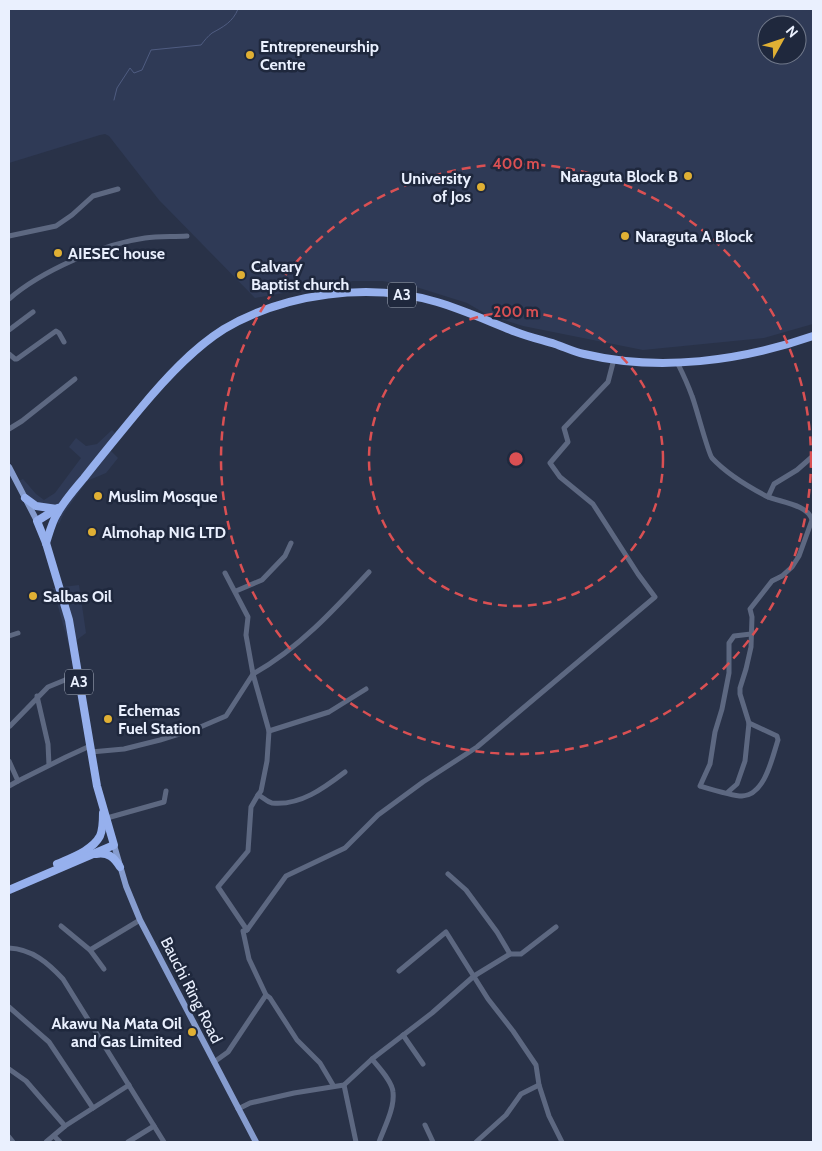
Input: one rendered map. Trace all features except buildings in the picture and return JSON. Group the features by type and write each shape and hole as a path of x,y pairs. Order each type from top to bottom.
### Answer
{"highway":[{"name":"A3","path":"114,845 97,786 69,620 46,543 38,524 58,510 152,395 191,355 216,335 255,314 299,300 355,292 408,295 472,314 517,332 584,354 614,359 678,364 751,353 813,336"},
{"path":"26,498 36,506 58,510"},
{"name":"A3","path":"46,543 58,510"},
{"name":"A3","path":"9,885 75,856 90,847 99,837 102,830 104,808"},
{"path":"9,890 114,845"},
{"path":"94,854 108,854 114,858 120,867"}],"main road":[{"path":"9,467 38,524"},
{"name":"Bauchi Ring Road","path":"114,845 120,867 140,920 256,1142"}],"street":[{"path":"9,236 56,226 72,215 93,196 118,190"},
{"path":"9,299 48,272 111,245 145,238 187,236"},
{"path":"9,330 33,312"},
{"path":"9,354 17,359 56,331 64,342"},
{"path":"333,1085 320,1063 297,1040 270,998 266,995 249,959 243,931 247,930 286,876 345,848 378,815 476,747 655,596 638,574 593,504 560,477 550,463 568,442 564,428 608,382 614,359"},
{"path":"678,364 692,393 710,456 743,482 768,497 785,501 807,512 811,515 812,520 799,556 792,567 772,582 750,609 752,617 751,647 740,688 749,723 744,767 737,784 728,792"},
{"path":"9,429 75,379"},
{"path":"768,497 774,484 797,470 813,456"},
{"path":"236,590 262,580 285,556 290,543"},
{"path":"9,786 49,765 91,749 124,749 198,728 226,716 253,674 267,666 313,631 369,572"},
{"path":"225,573 236,590 248,617 246,635 253,674 269,731 267,762 261,791 251,807 248,851 218,886 247,930"},
{"path":"9,636 18,633"},
{"path":"749,723 777,736 778,740 763,783 752,793 742,796 700,786 710,764 715,732 722,709 729,673 729,643 734,636 751,634"},
{"path":"9,726 37,696 51,685 78,676"},
{"path":"269,731 329,712 366,689"},
{"path":"37,696 48,744 49,765"},
{"path":"9,761 18,781"},
{"path":"258,795 270,802 297,800 317,792 345,772"},
{"path":"107,818 164,802 166,790"},
{"path":"448,874 466,890 497,932 510,954"},
{"path":"90,950 140,920"},
{"path":"61,926 90,950 104,969"},
{"path":"238,1109 250,1103 344,1084 372,1059 432,1013 474,976 510,954 521,954 556,927"},
{"path":"399,971 446,932 488,999 536,1065 539,1085 549,1116 562,1142"},
{"path":"9,948 16,948 33,954 47,963 63,979 164,1142"},
{"path":"214,1062 228,1052 266,995"},
{"path":"9,1007 49,1042 94,1108"},
{"path":"403,1035 423,1064"},
{"path":"372,1059 386,1077 393,1091 391,1106 379,1142"},
{"path":"9,1069 26,1081 65,1126"},
{"path":"344,1084 356,1142"},
{"path":"46,1142 65,1126 129,1085"},
{"path":"476,1142 506,1115 521,1094 539,1085"},
{"path":"425,1125 433,1142"},
{"path":"128,1142 154,1126"},
{"path":"54,1136 60,1142"},
{"path":"9,1137 13,1142"}],"shaded area":[{"name":"University of Jos","path":"9,9 813,9 813,324 764,338 643,350 523,326 486,314 467,303 413,286 382,281 353,281 255,298 159,200 109,136 105,134 9,163"},
{"path":"112,430 120,438 110,450 118,458 106,473 87,481 64,513 59,524 29,499 19,481 23,479 44,500 55,493 81,458 69,447 76,438 86,446 97,444"},
{"path":"79,585 86,633 69,646 53,588"}],"waterway":[{"path":"114,100 117,88 130,68 134,73 142,70 151,50 201,45 211,34 230,21 238,9"}],"place":[{"name":"Entrepreneurship Centre","path":"250,55"},
{"name":"Naraguta Block B","path":"688,176"},
{"name":"University of Jos","path":"481,187"},
{"name":"Naraguta A Block","path":"625,236"},
{"name":"AIESEC house","path":"58,253"},
{"name":"Calvary Baptist church","path":"241,275"},
{"name":"Muslim Mosque","path":"98,496"},
{"name":"Almohap NIG LTD","path":"92,532"},
{"name":"Salbas Oil","path":"33,596"},
{"name":"Echemas Fuel Station","path":"108,719"},
{"name":"Akawu Na Mata Oil and Gas Limited","path":"192,1032"}]}
